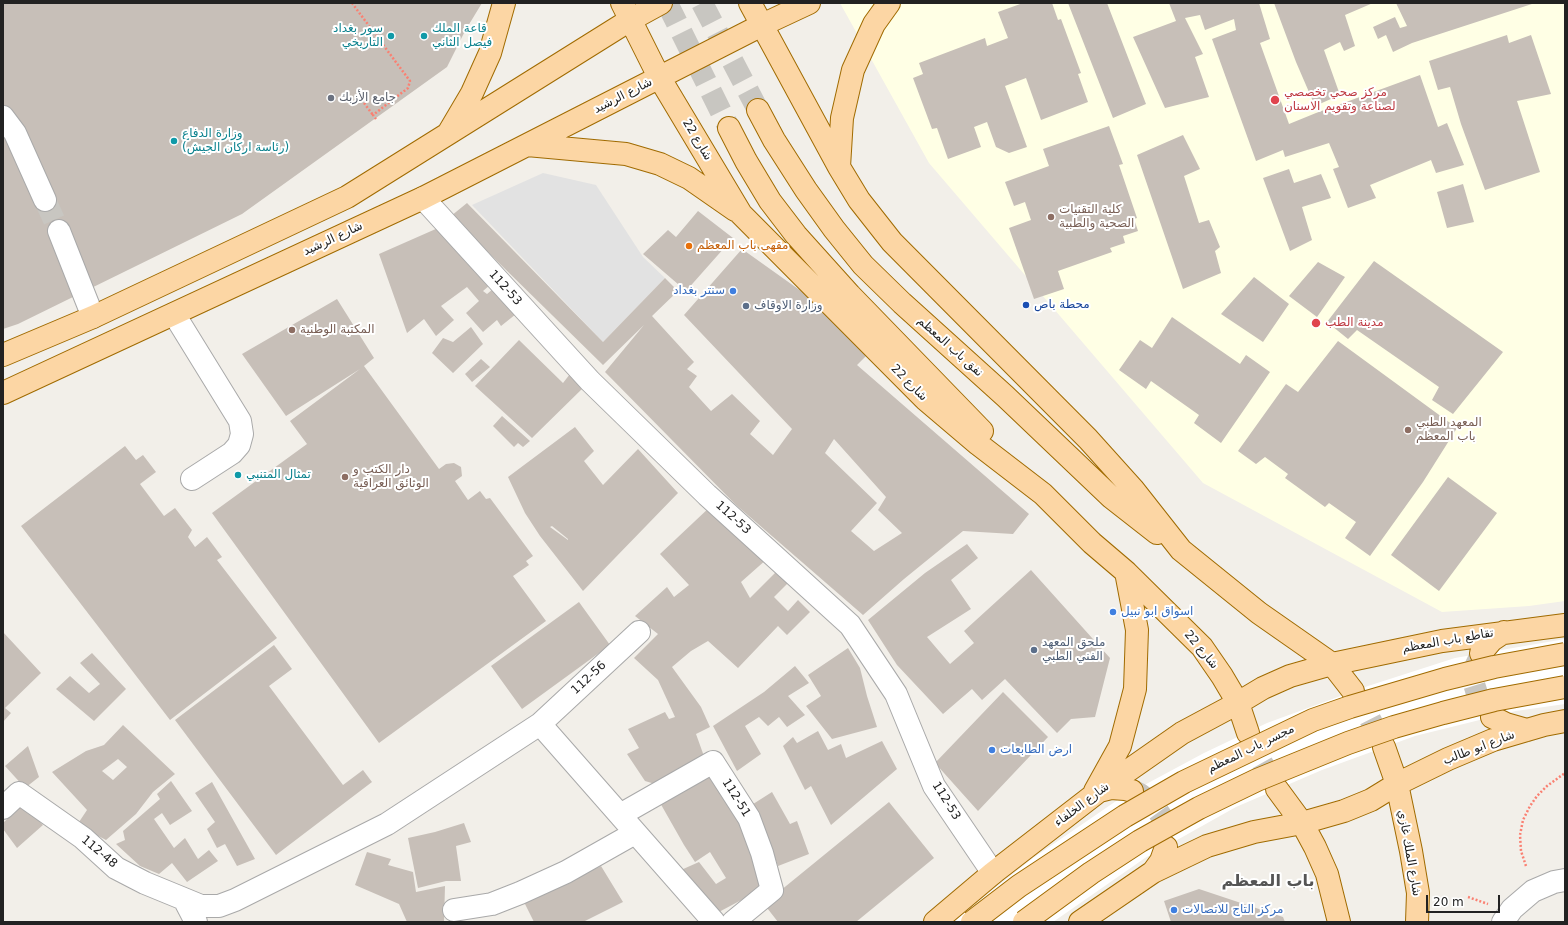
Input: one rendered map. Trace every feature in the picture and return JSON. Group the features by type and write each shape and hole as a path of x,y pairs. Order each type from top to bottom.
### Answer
{"main road":[{"path":"446,135 472,93 490,53 504,3"},
{"path":"3,354 93,317 347,197 446,135 626,12 662,3"},
{"path":"750,3 839,167 859,200 892,242 1088,439 1133,489 1181,550 1259,613 1332,664 1353,691"},
{"name":"شارع الرشيد","path":"3,393 423,198 659,77 809,3"},
{"path":"839,167 842,118 853,70 874,24 889,3"},
{"name":"شارع 22","path":"626,12 659,77 742,214 925,399 978,444 1043,494 1092,543 1126,572 1202,647 1238,703 1248,732"},
{"name":"نفق باب المعظم","path":"758,110 774,140 806,190 834,229 863,265 902,303 1005,396 1111,497 1181,550"},
{"path":"729,128 746,161 766,194 796,235 850,295 1043,494"},
{"path":"527,144 626,154 660,164 689,178 742,214"},
{"path":"1095,794 1120,746 1135,689 1137,630 1126,572"},
{"name":"تقاطع باب المعظم","path":"1238,703 1277,682 1304,671 1332,664 1442,641 1565,625"},
{"path":"1481,653 1492,640 1504,632"},
{"name":"مجسر باب المعظم","path":"972,922 1019,886 1125,816 1184,782 1313,720 1350,707 1445,679 1494,667 1565,654"},
{"path":"1024,922 1091,873 1140,841 1199,808 1257,780 1348,743 1394,727 1494,700 1565,687"},
{"name":"شارع الخلفاء","path":"935,922 993,873 1095,794 1182,733 1238,703"},
{"path":"1492,717 1506,724 1527,730"},
{"name":"شارع ابو طالب","path":"1302,823 1330,816 1372,800 1397,784 1448,759 1492,740 1565,721"},
{"name":"شارع الملك غازي","path":"1384,748 1397,784 1411,851 1418,893 1417,922"},
{"path":"1095,794 1111,788 1132,791"},
{"path":"1277,789 1302,823 1315,847 1327,874 1339,922"},
{"path":"1080,922 1153,872 1207,846 1254,832 1302,823"},
{"path":"1153,872 1161,861 1166,847"}],"street":[{"path":"3,116 15,133 45,200"},
{"name":"112-53","path":"423,198 590,381 708,494 850,625 896,694 934,786 993,873"},
{"path":"59,231 93,317"},
{"path":"174,314 240,421 242,434 239,445 232,453 192,479"},
{"name":"112-56","path":"184,899 201,906 219,906 235,900 387,824 540,724 639,632"},
{"path":"540,724 714,922"},
{"name":"112-51","path":"620,815 713,762 749,818 762,853 772,890 733,922"},
{"name":"112-48","path":"3,808 19,793 83,838 116,868 145,883 184,899"},
{"path":"454,910 492,904 520,893 566,872 635,832"},
{"path":"1503,922 1512,909 1534,890 1554,882 1565,880"},
{"path":"184,899 196,922"}],"path":[{"path":"352,3 410,81 408,88 373,115"},
{"path":"364,103 376,118"},
{"path":"1526,866 1521,851 1520,835 1523,820 1537,796 1547,786 1565,773"}],"shaded area":[{"name":"مدينة الطب","path":"840,3 1565,3 1565,601 1529,606 1442,612 1203,483 929,163"},
{"path":"543,173 596,185 643,257 665,278 603,342 472,205"}],"pier":[{"path":"1565,639 1565,704 1516,711 1415,736 1322,770 1236,807 1145,858 1053,922 952,922 1033,858 1122,797 1204,753 1267,723 1368,686 1455,658"}],"building":[{"name":"وزارة الدفاع (رئاسة اركان الجيش)","path":"3,3 482,3 465,31 447,67 242,214 18,324 3,329"},
{"path":"1023,3 1052,3 1058,20 1061,19 1081,73 1078,74 1088,102 1041,120 1026,78 1005,86 1027,147 1009,153 996,147 987,122 974,127 981,147 948,159 937,128 932,129 913,78 923,74 919,63 985,38 987,46 1008,38 998,12"},
{"path":"1068,3 1107,3 1146,104 1113,118"},
{"path":"1169,3 1259,3 1270,39 1260,43 1289,124 1420,75 1438,127 1447,123 1464,165 1436,173 1431,160 1370,185 1376,198 1348,208 1333,169 1339,167 1329,143 1285,157 1283,150 1256,161 1212,39 1236,30 1234,19 1205,30 1200,15 1185,18 1203,54 1195,57 1209,97 1165,108 1133,37 1176,21"},
{"path":"1274,3 1373,3 1345,15 1355,46 1344,51 1340,42 1324,50 1340,95 1315,106 1296,62"},
{"path":"1396,3 1535,3 1412,43 1393,52 1386,35 1378,39 1373,27 1395,17 1400,28 1407,26"},
{"path":"1507,35 1509,43 1531,35 1551,94 1517,101 1540,172 1485,190 1461,124 1450,87 1438,90 1429,61"},
{"path":"1109,126 1123,164 1119,165 1137,218 1134,219 1138,231 1123,236 1125,243 1110,248 1112,252 1058,271 1064,289 1034,299 1009,228 1031,220 1025,202 1014,206 1005,182 1049,166 1043,149"},
{"path":"1183,135 1200,169 1184,176 1199,223 1209,220 1220,247 1215,251 1221,273 1183,289 1137,155"},
{"path":"1289,169 1294,183 1321,174 1331,198 1302,207 1312,240 1290,251 1263,178"},
{"path":"1463,184 1474,222 1447,228 1437,192"},
{"path":"467,203 603,342 665,278 678,291 652,316 694,362 687,369 697,376 689,387 711,411 732,394 760,421 750,434 773,455 792,429 684,315 742,249 808,296 869,353 857,365 1029,514 1013,534 963,531 863,615 735,504 605,372 644,325 603,365 451,216","holes":["834,439 886,497 878,510 902,533 874,551 851,531 877,503 825,453"]},
{"name":"مقهى باب المعظم","path":"698,211 733,238 686,291 643,254 668,230 676,237"},
{"path":"438,228 490,285 483,291 487,294 493,289 516,314 501,326 497,320 483,332 466,313 479,301 467,287 441,306 454,320 436,336 424,319 407,333 379,254"},
{"path":"1374,261 1503,352 1453,414 1432,400 1439,387 1357,330 1348,339 1327,322"},
{"path":"1318,262 1345,277 1317,317 1289,296"},
{"path":"1254,277 1289,304 1263,342 1221,314"},
{"path":"337,299 374,358 364,366 439,469 446,464 454,463 461,467 462,476 455,481 468,500 480,491 486,499 490,498 533,556 526,561 529,565 513,576 546,621 379,743 212,513 307,444 290,421 360,369 286,416 242,354"},
{"path":"1172,317 1240,364 1246,355 1270,372 1221,443 1194,423 1199,415 1151,381 1146,389 1119,370 1140,340 1152,348"},
{"path":"471,327 483,344 453,373 432,353 443,338 453,342"},
{"path":"519,340 563,383 570,374 583,388 532,438 475,386"},
{"path":"1338,341 1457,428 1423,482 1370,556 1345,538 1356,522 1329,503 1325,507 1285,478 1288,474 1265,457 1256,464 1238,451 1286,384 1298,392"},
{"path":"481,359 490,367 472,382 465,374"},
{"path":"502,416 530,441 523,447 518,443 514,447 493,426"},
{"path":"575,427 594,451 584,461 603,485 638,449 678,493 583,591 540,536 525,513 508,477","holes":["552,526 568,540 550,527"]},
{"path":"125,446 136,460 143,455 156,472 140,484 164,516 175,508 192,530 188,537 195,547 207,537 222,557 217,560 277,638 170,720 21,526"},
{"path":"1448,477 1497,513 1439,591 1391,555"},
{"path":"711,506 767,559 741,582 750,598 778,570 790,581 774,597 788,611 798,600 810,612 787,635 778,626 738,668 708,641 691,651 672,667 701,707 710,727 696,734 705,759 655,784 645,781 627,754 639,748 628,729 665,712 669,719 675,717 658,680 634,658 658,634 635,616 667,587 674,597 689,585 660,554"},
{"name":"ملحق المعهد الفني الطبي","path":"967,544 978,558 951,580 971,609 927,637 950,664 974,643 964,631 1031,570 1110,658 1095,717 1071,719 1057,733 1005,679 982,700 972,689 943,714 897,665 868,620 925,573"},
{"path":"579,602 610,645 522,709 491,666"},
{"path":"3,632 41,673 5,708 11,713 3,722"},
{"path":"274,645 292,669 269,686 343,785 363,770 372,782 276,855 175,720"},
{"path":"848,648 860,668 877,727 832,739 806,706 821,696 808,675"},
{"path":"92,653 126,689 94,721 56,689 70,676 89,693 100,684 80,663"},
{"path":"795,666 809,683 788,696 805,715 787,727 779,717 768,726 759,717 745,726 761,754 737,771 713,726 764,692"},
{"name":"ارض الطابعات","path":"1003,692 1048,737 978,811 935,763"},
{"path":"123,725 175,774 153,792 136,814 106,840 77,825 87,810 52,772 86,751 104,745","holes":["118,759 127,767 113,780 102,771"]},
{"path":"818,731 828,750 841,744 846,758 882,741 897,769 831,825 811,786 805,790 783,746 793,737 797,743"},
{"path":"28,746 39,777 25,788 5,766"},
{"path":"713,767 747,820 762,889 717,913 681,870 699,862 716,884 726,878 710,852 695,862 659,801"},
{"path":"171,781 192,811 170,825 162,813 154,819 174,848 185,838 198,859 209,850 218,861 187,882 172,863 159,874 140,866 116,844 125,840 123,831 160,799 157,794"},
{"path":"212,782 255,859 237,866 225,844 217,848 207,829 215,822 195,793"},
{"path":"772,792 790,824 797,821 809,854 778,866 766,833 750,806"},
{"path":"889,802 934,858 856,922 778,922 764,904"},
{"path":"23,804 43,825 17,848 3,829 3,823"},
{"path":"464,823 471,842 456,846 461,881 446,881 418,888 408,838"},
{"path":"367,852 391,859 388,865 413,872 416,892 445,886 444,922 407,922 399,904 355,885"},
{"path":"601,866 623,902 583,922 534,922 524,902"},
{"path":"1199,889 1283,917 1285,922 1171,922 1164,901"}],"tunnel":[{"path":"667,3 729,128"},
{"path":"702,3 758,110"},
{"path":"45,200 59,231"},
{"path":"1481,654 1475,667 1474,684 1479,700 1485,711 1492,717"},
{"path":"1353,691 1370,719 1384,747"},
{"path":"1248,733 1261,761 1277,789"},
{"path":"1134,791 1152,803 1162,817 1166,833 1166,845"}],"place":[{"name":"سور بغداد التاريخي","path":"391,36"},
{"name":"قاعة الملك فيصل الثاني","path":"424,36"},
{"name":"جامع الأزبك","path":"331,98"},
{"name":"مركز صحي تخصصي لصناعة وتقويم الاسنان","path":"1275,100"},
{"name":"وزارة الدفاع (رئاسة اركان الجيش)","path":"174,141"},
{"name":"كلية التقنيات الصحية والطبية","path":"1051,217"},
{"name":"مقهى باب المعظم","path":"689,246"},
{"name":"سنتر بغداد","path":"733,291"},
{"name":"محطة باص","path":"1026,305"},
{"name":"وزارة الاوقاف","path":"746,306"},
{"name":"مدينة الطب","path":"1316,323"},
{"name":"المكتبة الوطنية","path":"292,330"},
{"name":"المعهد الطبي باب المعظم","path":"1408,430"},
{"name":"تمثال المتنبي","path":"238,475"},
{"name":"دار الكتب و الوثائق العراقية","path":"345,477"},
{"name":"اسواق ابو نبيل","path":"1113,612"},
{"name":"ملحق المعهد الفني الطبي","path":"1034,650"},
{"name":"ارض الطابعات","path":"992,750"},
{"name":"مركز التاج للاتصالات","path":"1174,910"}],"district":[{"name":"باب المعظم","path":"1268,882"}]}
